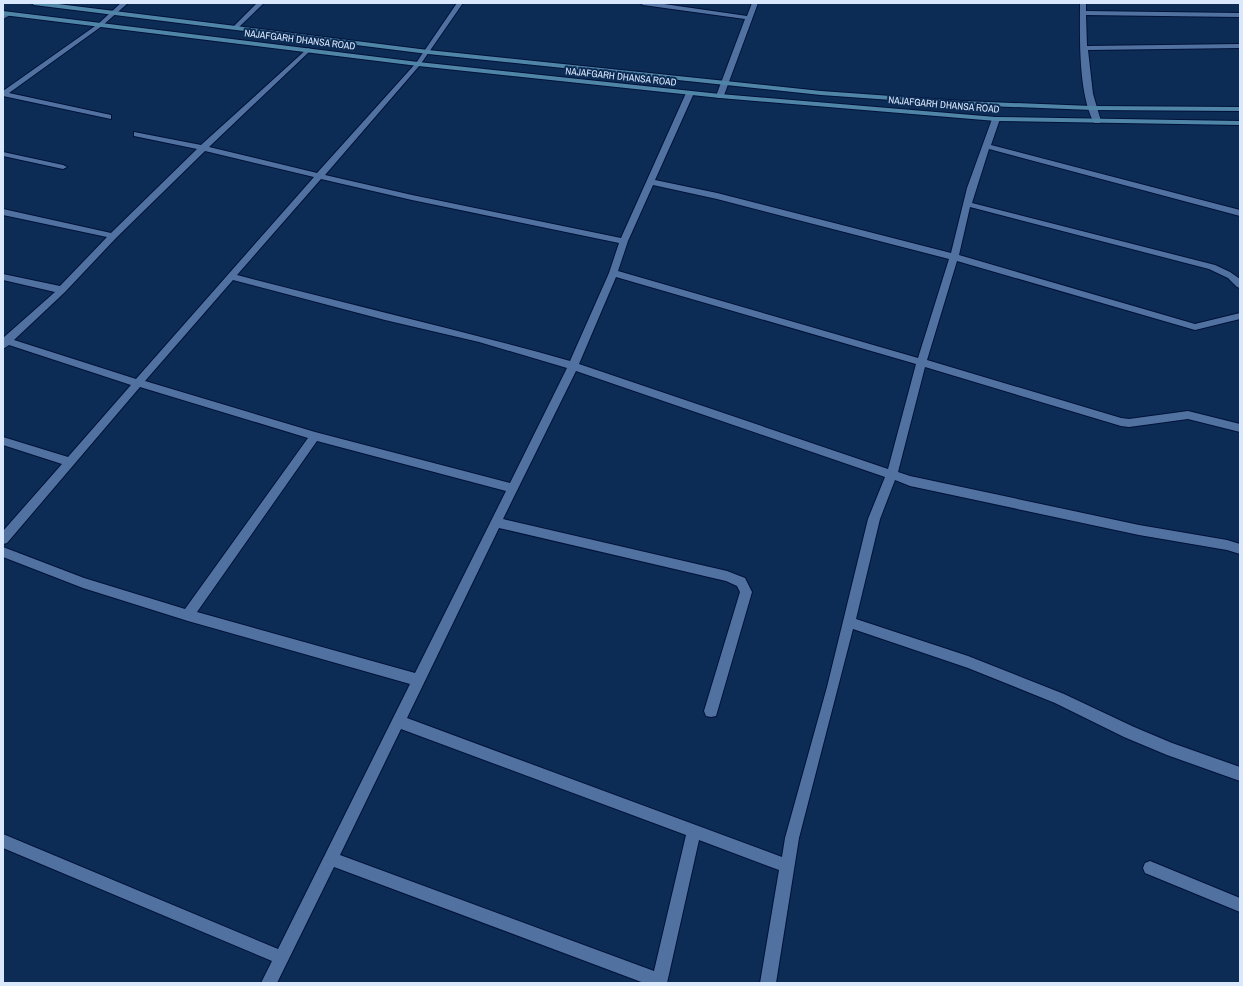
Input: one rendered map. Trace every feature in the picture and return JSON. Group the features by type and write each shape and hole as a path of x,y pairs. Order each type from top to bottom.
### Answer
{"main road":[{"name":"NAJAFGARH DHANSA ROAD","path":"34,3 428,52 821,93 962,104 1092,108 1240,109"},
{"name":"NAJAFGARH DHANSA ROAD","path":"5,15 100,25 418,64 720,96 996,119 1240,124"}],"street":[{"path":"3,94 100,25 125,3"},
{"path":"236,27 261,3"},
{"path":"3,539 231,276 418,64 428,52 460,3"},
{"path":"643,3 749,18"},
{"path":"720,96 755,3"},
{"path":"1083,3 1084,48 1092,108 1097,121"},
{"path":"1083,13 1240,15"},
{"path":"1084,48 1240,46"},
{"path":"5,343 62,290 113,236 204,147 308,50"},
{"path":"269,983 573,366 613,273 624,242 690,93"},
{"path":"3,94 108,117"},
{"path":"768,983 792,838 849,622 874,519 892,474 921,362 954,257 967,204 996,119"},
{"path":"137,134 204,147 388,192 546,224 624,242"},
{"path":"987,146 1240,213"},
{"path":"3,154 63,167"},
{"path":"651,182 717,196 954,257 1195,327 1240,316"},
{"path":"967,204 1212,267 1227,273 1237,280 1240,285"},
{"path":"3,212 113,236"},
{"path":"613,273 921,362 1121,422 1188,415 1240,428"},
{"path":"231,276 385,317 479,339 573,366 910,481 1139,530 1227,545 1240,549"},
{"path":"3,277 62,290"},
{"path":"5,343 315,436 512,488"},
{"path":"188,615 315,436"},
{"path":"3,441 70,462"},
{"path":"496,522 727,576 741,582 746,592 711,711"},
{"path":"3,552 84,583 188,615 418,680"},
{"path":"849,622 968,662 1059,698 1130,732 1172,750 1240,774"},
{"path":"398,721 787,866"},
{"path":"331,859 659,982 694,831"},
{"path":"3,841 282,958"},
{"path":"1150,868 1240,905"}]}
